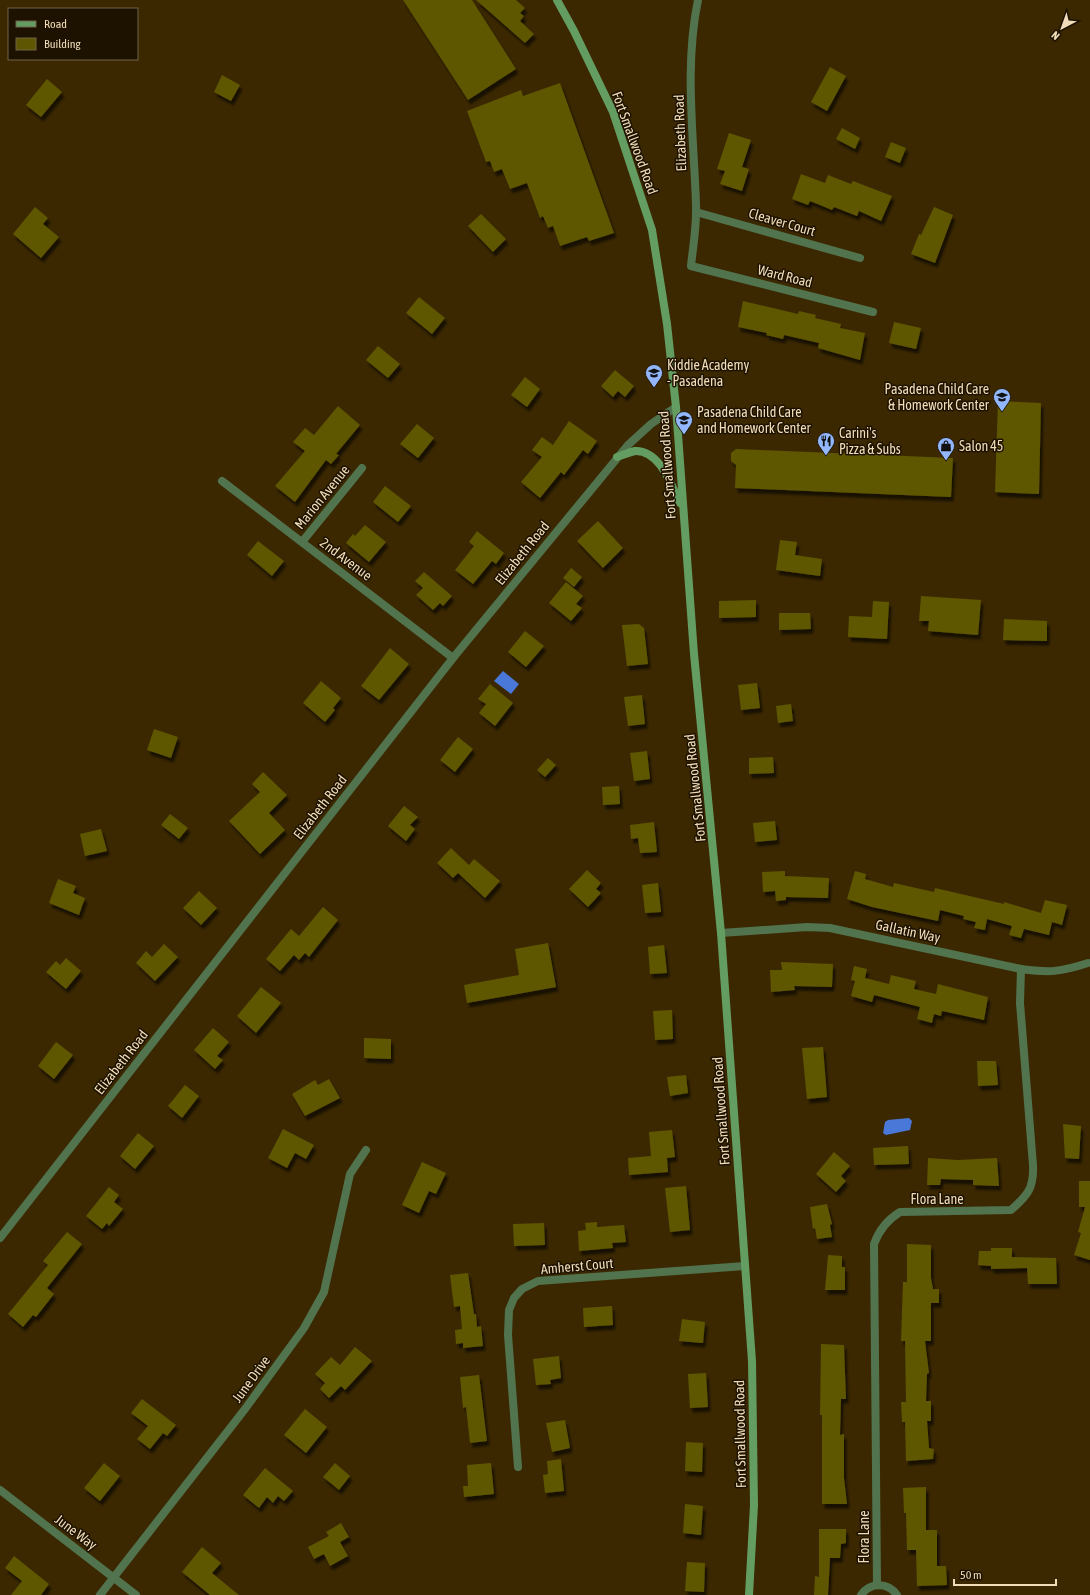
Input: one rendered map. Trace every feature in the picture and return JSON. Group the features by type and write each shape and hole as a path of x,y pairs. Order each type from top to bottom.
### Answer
{"main road":[{"name":"Fort Smallwood Road","path":"557,0 574,31 613,112 652,230 667,324 676,407 682,506 721,933 752,1361 754,1505 749,1595"},
{"path":"617,457 635,451 650,454 662,467 682,506"}],"street":[{"name":"Elizabeth Road","path":"691,266 696,212 691,93 695,16 698,0"},
{"name":"Cleaver Court","path":"696,212 860,258"},
{"name":"Ward Road","path":"691,266 873,312"},
{"name":"Elizabeth Road","path":"0,1238 453,658 617,457 637,435 676,407"},
{"name":"Marion Avenue","path":"302,542 362,468"},
{"name":"2nd Avenue","path":"222,481 453,658"},
{"name":"Gallatin Way","path":"721,933 807,926 830,928 1021,969 1047,973 1065,971 1088,963"},
{"name":"Flora Lane","path":"877,1585 874,1244 878,1234 890,1219 900,1212 1011,1210 1023,1200 1029,1191 1034,1181 1020,1003 1021,969"},
{"name":"June Drive","path":"100,1595 245,1409 304,1328 324,1292 350,1174 366,1150"},
{"name":"Amherst Court","path":"518,1467 508,1335 509,1310 514,1298 522,1289 538,1281 745,1266"},
{"name":"June Way","path":"0,1490 136,1595"},
{"path":"861,1595 867,1588 877,1585 887,1586 897,1595"}],"water":[{"path":"503,671 519,684 511,694 494,681"},
{"path":"909,1118 912,1121 910,1130 886,1135 883,1133 885,1122 888,1120"}],"building":[{"path":"403,0 472,0 516,69 468,100"},
{"path":"476,0 516,0 525,8 520,13 524,16 520,21 534,34 525,43"},
{"path":"830,67 846,76 827,111 811,102"},
{"path":"222,75 240,85 231,101 214,92"},
{"path":"47,79 62,92 41,117 26,105"},
{"path":"560,83 614,233 589,241 587,237 560,246 553,226 548,228 543,216 540,218 527,183 510,189 502,169 494,172 490,161 486,162 467,111 521,90 523,96"},
{"path":"842,128 860,138 855,149 836,139"},
{"path":"729,133 751,140 742,167 749,169 742,191 720,184 725,171 717,169"},
{"path":"891,142 906,148 900,163 885,157"},
{"path":"801,174 825,183 828,175 851,184 853,181 892,196 881,221 859,211 857,216 834,207 832,210 810,201 808,205 792,199"},
{"path":"35,207 48,218 43,224 59,237 41,258 13,234"},
{"path":"934,207 953,215 935,263 911,254 919,234 921,235"},
{"path":"481,214 506,239 493,252 468,226"},
{"path":"419,297 445,318 432,334 406,313"},
{"path":"743,301 798,314 799,311 816,315 815,318 841,324 840,328 865,333 860,360 818,348 819,343 784,335 783,339 766,335 767,333 738,327"},
{"path":"894,322 921,328 916,349 889,343"},
{"path":"378,346 400,364 388,378 366,360"},
{"path":"615,370 634,386 625,397 618,391 613,397 601,386"},
{"path":"525,377 540,389 527,407 511,395"},
{"path":"998,401 1041,403 1039,494 995,492"},
{"path":"338,406 360,425 336,454 339,455 331,464 326,460 295,502 275,486 305,451 293,442 305,428 314,435"},
{"path":"569,421 597,441 588,454 583,450 564,475 561,472 540,498 521,482 542,457 532,450 542,437 553,445"},
{"path":"417,424 434,438 418,458 400,444"},
{"path":"736,449 953,458 951,497 735,488 736,465 731,461 731,453"},
{"path":"385,486 411,506 398,522 373,502"},
{"path":"598,521 623,548 603,568 577,541"},
{"path":"365,525 386,542 369,562 346,543 353,534 355,536"},
{"path":"477,531 504,553 496,564 492,561 473,584 455,570 474,546 469,542"},
{"path":"780,540 797,542 795,555 822,559 820,576 776,570"},
{"path":"258,541 284,561 272,576 247,555"},
{"path":"571,568 582,577 574,587 563,578"},
{"path":"424,572 452,596 443,606 440,603 433,610 416,595 423,588 415,581"},
{"path":"566,582 583,596 576,604 582,608 571,621 549,603"},
{"path":"921,596 981,600 978,635 928,631 929,621 919,621"},
{"path":"756,600 756,617 719,618 719,601"},
{"path":"873,601 889,602 887,639 848,637 849,616 872,617"},
{"path":"779,613 810,613 811,629 779,630"},
{"path":"1004,619 1047,621 1047,641 1003,640"},
{"path":"639,624 644,628 648,664 627,666 622,625"},
{"path":"525,631 544,646 526,667 508,652"},
{"path":"390,648 409,664 379,700 361,686"},
{"path":"321,681 341,698 333,708 335,710 325,722 303,703"},
{"path":"757,683 760,708 741,710 738,685"},
{"path":"490,684 513,703 495,726 479,713 486,704 478,699"},
{"path":"642,695 645,724 628,726 624,697"},
{"path":"791,704 793,721 778,723 776,706"},
{"path":"154,729 178,737 171,758 147,750"},
{"path":"458,737 473,749 455,772 440,760"},
{"path":"647,751 650,779 634,781 630,753"},
{"path":"773,757 774,773 749,774 749,758"},
{"path":"548,758 556,765 545,777 537,770"},
{"path":"263,772 287,795 269,813 285,830 260,854 229,821 260,792 252,784"},
{"path":"619,786 620,804 603,805 602,787"},
{"path":"404,806 418,817 410,825 415,829 406,841 388,826"},
{"path":"170,814 188,828 179,839 161,825"},
{"path":"775,821 777,840 755,842 753,823"},
{"path":"654,822 657,852 640,853 638,838 631,839 630,825"},
{"path":"101,829 107,851 85,856 80,834"},
{"path":"451,848 469,865 474,859 500,881 485,898 458,873 453,878 437,863"},
{"path":"587,870 601,883 596,889 601,893 588,907 569,889"},
{"path":"785,871 785,876 829,878 828,898 786,897 786,900 776,901 775,891 763,892 762,872"},
{"path":"855,871 866,874 865,879 893,887 894,883 934,892 935,888 1004,904 1004,902 1041,913 1045,900 1067,905 1062,925 1052,922 1049,935 1024,929 1021,938 1009,935 1012,926 987,919 985,930 974,928 976,922 963,919 964,916 940,910 938,921 872,907 847,899"},
{"path":"58,879 76,886 73,893 85,898 79,915 49,903"},
{"path":"658,883 661,912 645,913 642,885"},
{"path":"199,891 217,908 201,925 183,908"},
{"path":"323,907 338,920 309,957 305,953 299,960 294,955 280,971 266,959 291,929 299,936"},
{"path":"548,943 556,987 467,1003 464,985 519,975 515,949"},
{"path":"164,944 178,957 155,981 136,963 146,951 152,957"},
{"path":"664,945 667,973 650,974 648,947"},
{"path":"66,958 81,971 66,989 46,972 56,961 60,965"},
{"path":"781,962 833,964 832,987 794,986 795,990 771,992 770,970 782,970"},
{"path":"854,966 867,969 865,978 889,984 891,975 916,981 914,989 936,994 938,984 988,997 984,1020 942,1011 941,1016 934,1014 932,1023 917,1019 920,1007 874,995 872,1002 851,996 855,981 851,980"},
{"path":"261,987 281,1003 256,1033 237,1016"},
{"path":"672,1010 673,1039 655,1040 653,1011"},
{"path":"213,1028 229,1042 217,1056 223,1060 215,1069 194,1050"},
{"path":"364,1038 391,1039 391,1059 364,1058"},
{"path":"56,1042 73,1055 54,1079 38,1066"},
{"path":"823,1047 827,1097 807,1099 802,1048"},
{"path":"977,1061 996,1061 998,1085 978,1086"},
{"path":"686,1075 688,1093 670,1096 667,1077"},
{"path":"329,1079 340,1098 305,1116 292,1094 315,1080 318,1085"},
{"path":"185,1085 199,1096 182,1118 168,1106"},
{"path":"1063,1124 1081,1126 1079,1159 1065,1158"},
{"path":"283,1129 314,1145 306,1159 295,1153 287,1168 268,1158"},
{"path":"672,1130 675,1157 667,1158 668,1172 629,1175 628,1158 651,1156 649,1132"},
{"path":"138,1133 154,1146 135,1169 120,1156"},
{"path":"908,1146 909,1164 874,1165 873,1148"},
{"path":"834,1152 850,1166 841,1176 846,1181 836,1192 816,1174"},
{"path":"928,1158 958,1160 997,1158 999,1186 973,1185 973,1180 941,1179 940,1185 927,1185"},
{"path":"422,1162 446,1173 436,1194 429,1191 419,1213 402,1205"},
{"path":"1079,1181 1090,1181 1090,1260 1074,1255 1081,1233 1078,1232 1085,1207 1079,1207"},
{"path":"686,1186 690,1230 670,1232 665,1188"},
{"path":"109,1187 119,1195 114,1202 123,1209 109,1226 107,1223 102,1229 86,1216"},
{"path":"827,1204 832,1224 830,1225 832,1237 817,1239 815,1228 813,1229 810,1207"},
{"path":"597,1222 597,1227 624,1225 626,1242 612,1243 613,1248 579,1251 578,1231 586,1230 585,1223"},
{"path":"544,1223 545,1245 514,1246 513,1224"},
{"path":"67,1232 82,1244 47,1288 54,1294 36,1317 33,1315 23,1327 8,1314 48,1265 43,1261"},
{"path":"907,1244 931,1245 931,1278 933,1289 939,1289 939,1303 931,1303 931,1341 925,1341 929,1373 927,1374 926,1401 931,1401 931,1421 927,1421 929,1448 934,1449 933,1459 906,1461 905,1422 902,1422 901,1402 906,1402 905,1341 901,1341 903,1282 907,1282"},
{"path":"991,1248 1012,1248 1012,1257 1056,1258 1057,1284 1028,1284 1027,1268 991,1269 991,1266 978,1265 979,1251 991,1251"},
{"path":"828,1255 842,1256 842,1267 845,1267 845,1290 825,1290"},
{"path":"468,1273 474,1314 476,1314 477,1327 481,1326 483,1346 463,1348 463,1343 456,1344 455,1330 462,1329 460,1306 454,1307 450,1275"},
{"path":"612,1306 613,1325 584,1327 583,1308"},
{"path":"682,1319 705,1322 703,1343 679,1341"},
{"path":"821,1344 844,1345 846,1399 841,1399 840,1435 844,1434 844,1478 847,1504 822,1504 822,1415 820,1415"},
{"path":"355,1347 372,1361 345,1390 341,1386 329,1398 320,1389 325,1383 315,1374 331,1357 340,1365"},
{"path":"559,1356 561,1378 550,1380 551,1384 536,1385 533,1359"},
{"path":"706,1373 708,1407 690,1408 688,1374"},
{"path":"479,1375 487,1441 470,1443 466,1407 463,1408 460,1377"},
{"path":"142,1399 176,1425 167,1436 163,1433 150,1449 137,1439 148,1426 131,1413"},
{"path":"305,1409 327,1427 306,1453 284,1435"},
{"path":"565,1420 570,1448 552,1452 546,1423"},
{"path":"686,1442 703,1443 702,1472 685,1471"},
{"path":"561,1459 564,1491 545,1493 543,1475 548,1474 547,1461"},
{"path":"104,1463 120,1476 100,1501 84,1488"},
{"path":"335,1463 350,1476 339,1490 323,1477"},
{"path":"491,1463 494,1494 464,1497 463,1486 468,1486 467,1465"},
{"path":"265,1468 293,1491 284,1501 278,1496 273,1503 267,1497 259,1508 243,1495"},
{"path":"926,1487 926,1530 937,1530 937,1566 946,1566 947,1585 917,1586 916,1550 907,1550 906,1513 904,1513 903,1488"},
{"path":"685,1504 703,1506 701,1535 683,1533"},
{"path":"341,1523 349,1537 340,1542 348,1556 330,1566 324,1554 314,1559 308,1547 329,1536 326,1532"},
{"path":"819,1529 846,1529 846,1543 841,1544 840,1558 830,1558 828,1595 814,1595 815,1576 819,1577"},
{"path":"202,1547 221,1563 212,1573 239,1595 210,1595 182,1572"},
{"path":"14,1556 49,1584 41,1595 11,1595 22,1581 5,1568"},
{"path":"687,1562 705,1563 704,1592 685,1591"}],"place":[{"name":"Kiddie Academy - Pasadena","path":"654,388"},
{"name":"Pasadena Child Care & Homework Center","path":"1002,412"},
{"name":"Pasadena Child Care and Homework Center","path":"684,435"},
{"name":"Carini's Pizza & Subs","path":"826,456"},
{"name":"Salon 45","path":"946,461"}]}
